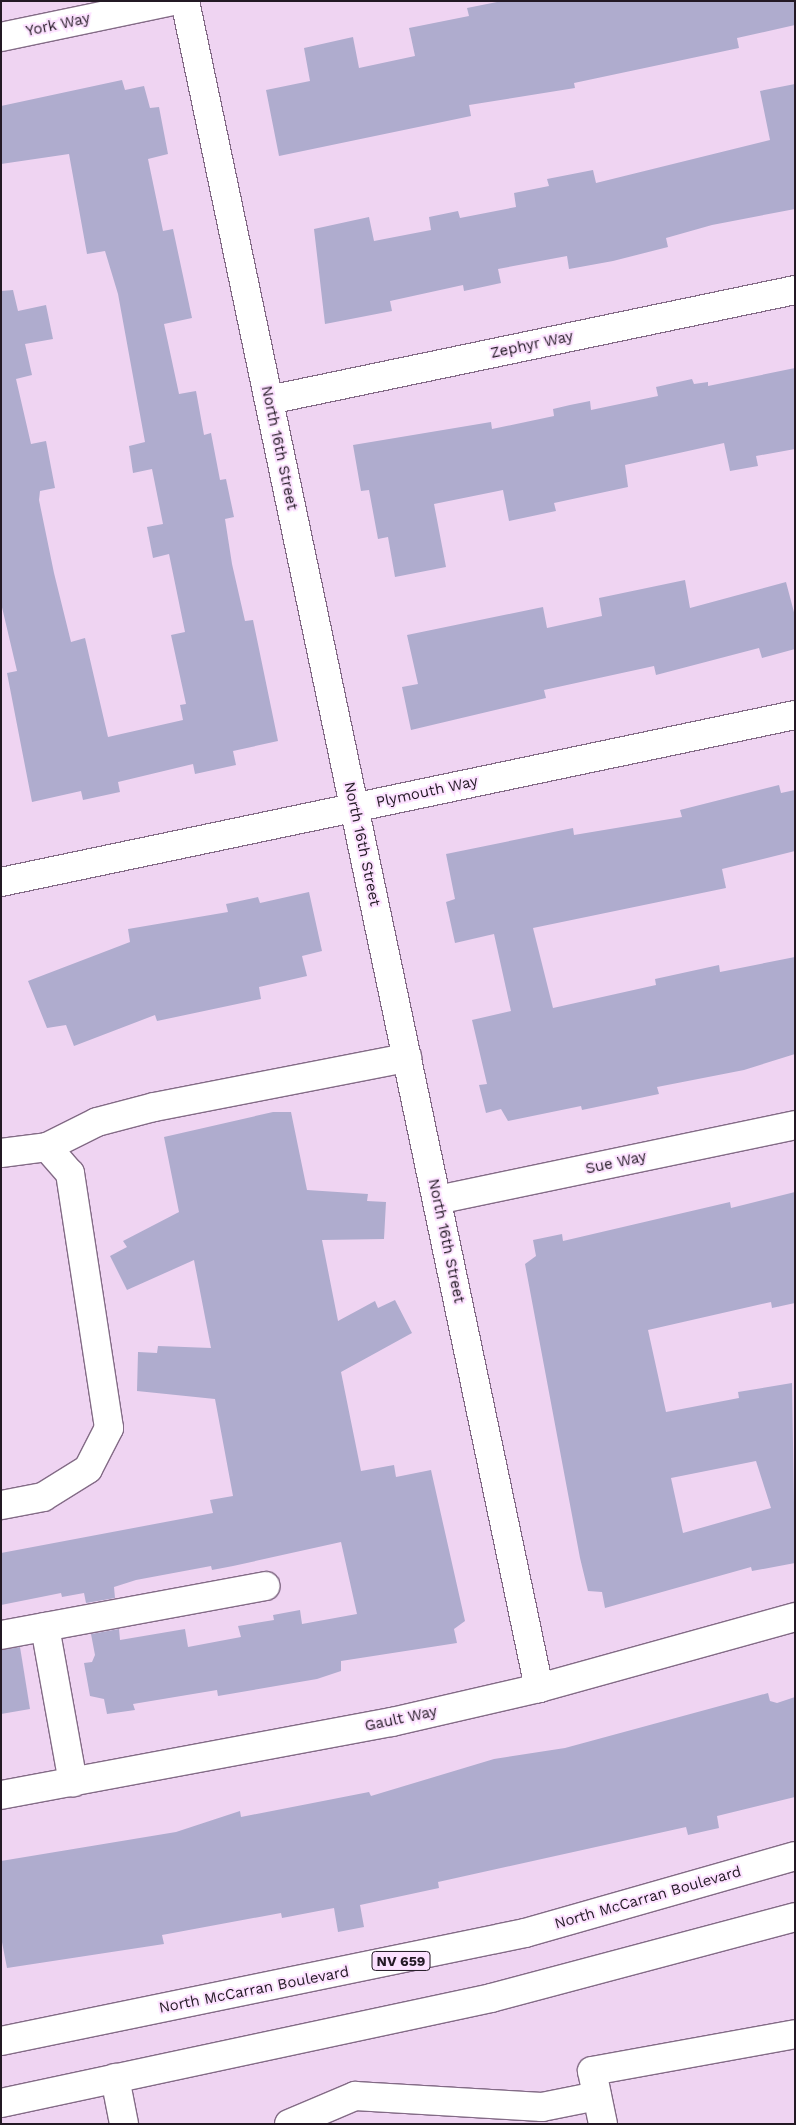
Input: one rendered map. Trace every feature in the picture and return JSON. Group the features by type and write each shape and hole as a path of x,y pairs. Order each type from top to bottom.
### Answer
{"street":[{"name":"York Way","path":"1,37 173,1"},
{"name":"North 16th Street","path":"186,1 539,1688"},
{"name":"Zephyr Way","path":"269,400 795,290"},
{"name":"Plymouth Way","path":"1,882 795,715"},
{"path":"1,1153 47,1147 97,1122 154,1107 407,1058"},
{"name":"Sue Way","path":"437,1200 795,1125"},
{"path":"1,1505 43,1496 88,1470 109,1428 70,1173 47,1147"},
{"path":"1,1635 265,1586"},
{"name":"Gault Way","path":"1,1795 392,1722 539,1688 795,1618"},
{"path":"45,1627 74,1782"},
{"name":"North McCarran Boulevard","path":"1,2041 507,1937 795,1856"},
{"path":"1,2103 492,1998 795,1917"},
{"path":"603,2124 592,2071 795,2034"},
{"path":"115,2078 124,2124"},
{"path":"289,2124 355,2096 542,2107 597,2096"}],"building":[{"path":"502,1 795,1 795,25 737,38 739,48 574,83 575,88 469,105 471,116 279,156 266,90 310,81 304,48 353,37 359,68 415,56 409,28 469,16 467,8"},
{"path":"122,80 125,90 144,86 150,108 159,107 168,154 148,159 163,231 173,229 192,318 164,324 179,394 196,391 204,435 211,433 220,480 226,479 234,517 225,519 232,564 245,621 253,620 278,741 233,751 236,765 195,774 193,764 118,782 120,792 83,800 81,791 32,802 7,673 17,671 1,603 1,291 13,290 18,311 46,305 53,339 25,344 32,375 16,379 31,444 46,441 55,488 40,491 39,500 54,573 71,642 85,638 108,737 183,720 180,705 186,704 171,635 185,632 169,554 153,558 147,527 163,524 152,469 133,473 129,446 145,442 118,294 105,251 87,254 69,154 1,164 1,106"},
{"path":"795,84 795,209 712,225 666,238 668,247 613,261 569,269 567,256 498,269 501,283 464,291 463,285 390,301 392,311 325,324 314,229 369,217 374,241 431,230 429,217 458,211 460,218 516,207 514,193 549,186 547,179 593,170 596,183 770,140 760,91"},
{"path":"795,368 795,449 756,456 758,466 730,471 724,443 625,465 628,487 554,503 556,511 509,521 503,490 434,504 446,567 395,577 388,537 378,539 369,490 361,491 353,445 491,422 492,429 554,416 553,409 590,401 591,410 658,396 656,387 692,379 694,384 708,382 708,386"},
{"path":"685,580 690,608 786,582 795,616 795,649 762,658 759,648 656,675 654,666 544,690 546,698 411,730 402,687 418,684 407,635 543,607 547,628 602,616 599,598"},
{"path":"779,785 781,793 795,790 795,851 722,869 726,888 533,928 553,1008 656,985 655,979 719,965 720,972 795,957 795,1054 744,1070 657,1087 659,1094 582,1110 581,1106 508,1121 501,1109 486,1113 479,1085 487,1084 472,1020 511,1011 494,934 455,943 446,902 455,899 446,854 573,828 574,835 682,817 680,810"},
{"path":"309,892 322,951 302,956 307,976 259,987 261,999 157,1021 155,1015 74,1046 66,1025 47,1028 28,981 130,942 128,929 228,912 226,904 258,897 260,903"},
{"path":"273,1112 291,1112 307,1190 368,1194 367,1201 386,1202 384,1239 322,1240 338,1321 375,1301 378,1308 395,1300 412,1333 341,1372 361,1471 394,1465 396,1477 431,1470 465,1621 454,1629 457,1643 341,1661 341,1671 317,1679 218,1696 217,1690 133,1704 135,1710 107,1714 104,1699 90,1696 84,1663 92,1662 95,1655 91,1634 119,1629 120,1640 185,1629 188,1647 241,1637 238,1626 274,1620 273,1615 300,1610 302,1624 357,1614 341,1542 212,1570 211,1566 136,1580 114,1587 115,1598 86,1603 84,1593 62,1597 61,1593 1,1605 1,1553 213,1513 210,1500 233,1496 215,1399 137,1391 138,1352 157,1353 158,1346 211,1348 194,1260 127,1290 110,1256 127,1247 123,1241 179,1212 164,1137"},
{"path":"795,1192 795,1303 772,1308 771,1302 648,1330 666,1412 739,1398 738,1392 792,1383 795,1563 752,1571 751,1567 605,1608 602,1592 588,1591 580,1558 525,1264 536,1256 533,1240 562,1234 563,1241 730,1202 731,1208","holes":["756,1461 771,1508 683,1533 671,1478"]},
{"path":"20,1647 30,1709 1,1714 1,1650"},
{"path":"768,1693 770,1701 777,1703 795,1697 795,1797 717,1816 719,1828 688,1835 686,1827 438,1882 439,1888 360,1905 364,1927 338,1932 334,1908 282,1918 281,1913 162,1935 164,1944 7,1968 1,1937 1,1861 176,1832 240,1811 241,1817 369,1792 371,1796 494,1759 565,1748"}]}
